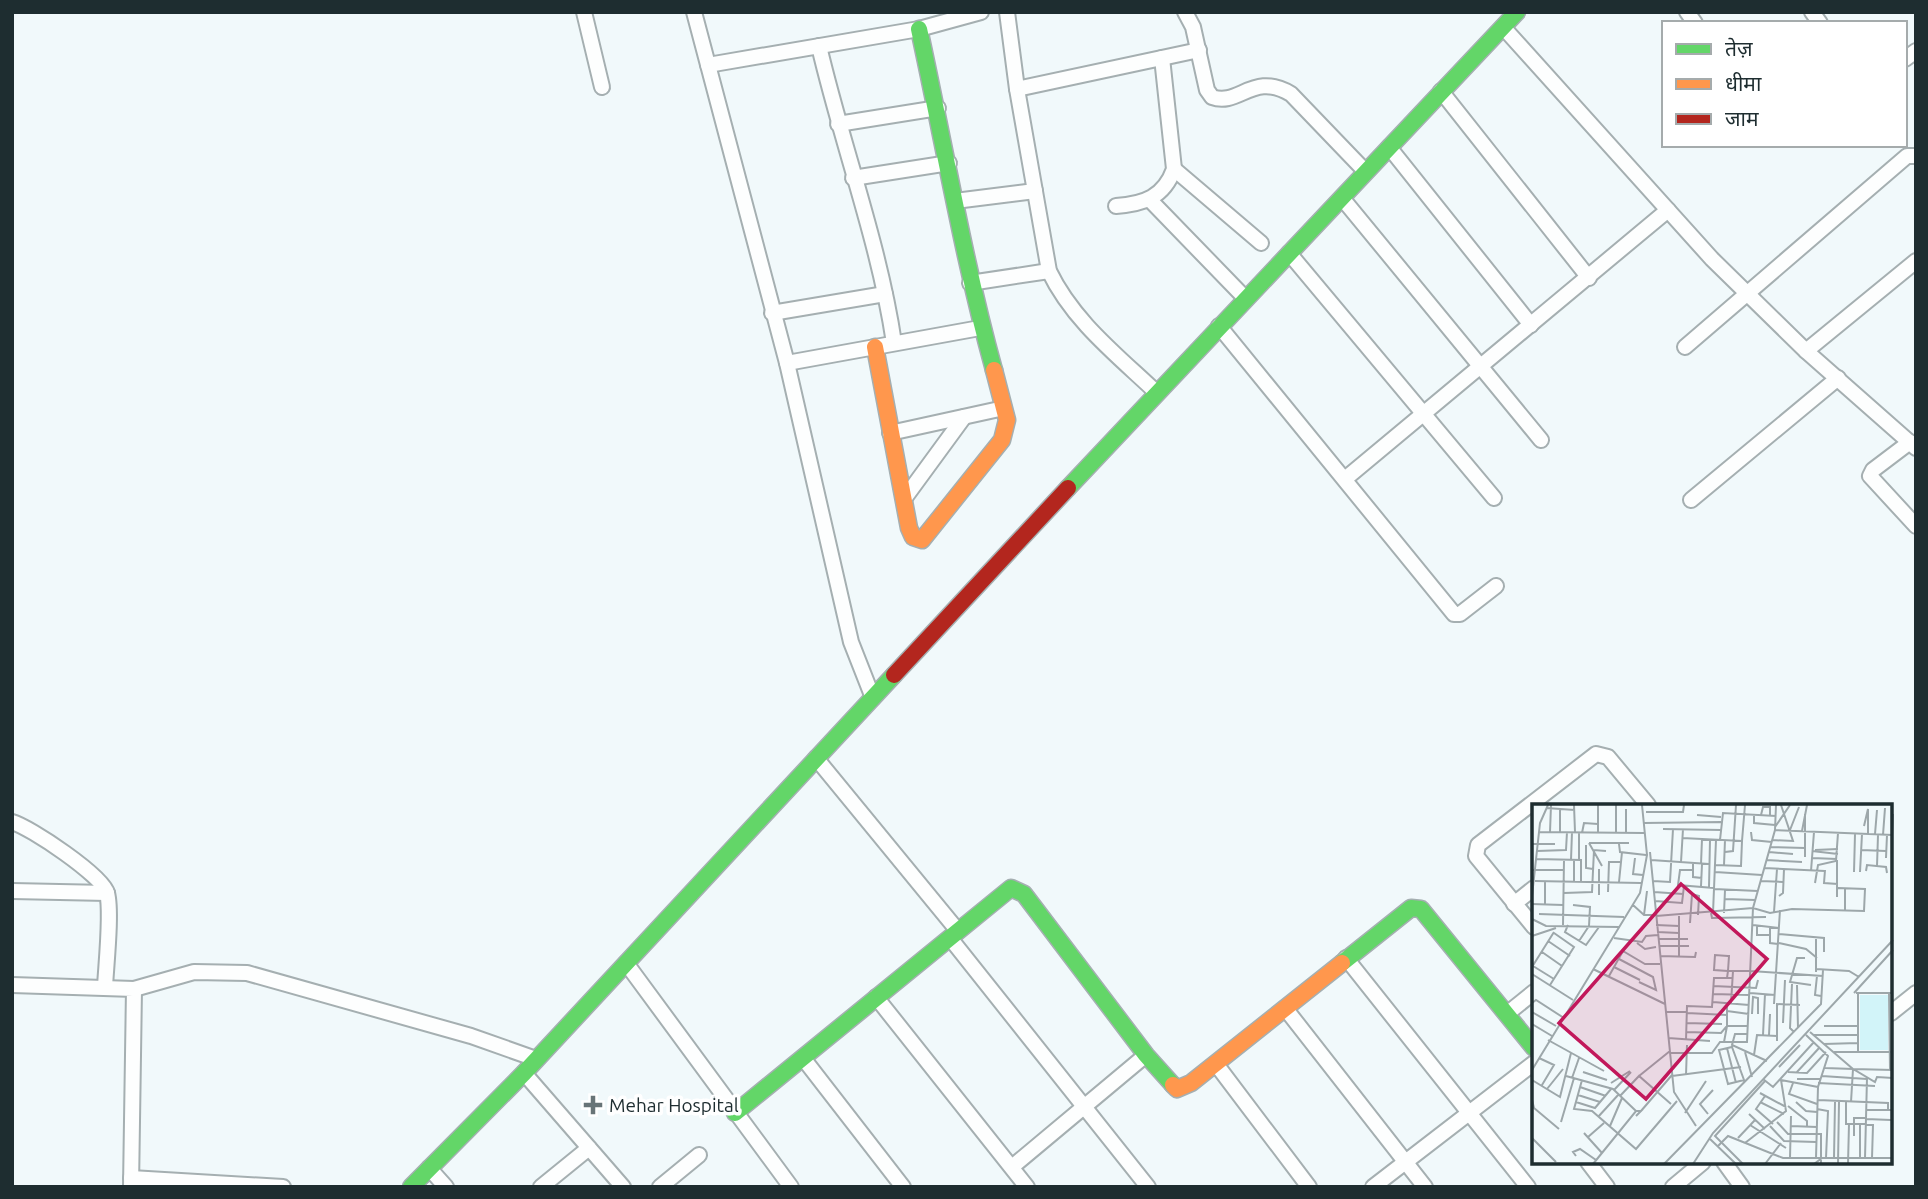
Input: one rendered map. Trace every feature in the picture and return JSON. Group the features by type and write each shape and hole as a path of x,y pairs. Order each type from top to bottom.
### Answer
{"street":[{"path":"584,12 602,87"},
{"path":"694,12 786,363 851,642 873,698"},
{"path":"708,65 919,29 981,12"},
{"path":"1007,12 1017,89 1049,271 1061,297 1080,321 1157,393"},
{"path":"1185,12 1199,50 1207,90 1212,97 1225,99 1264,85 1281,88 1291,94 1365,171"},
{"path":"411,1187 524,1073 1507,18 1668,210 1746,293 1805,351 1913,445 1872,470 1870,476 1916,526"},
{"path":"875,347 890,433 913,537 922,540 1002,440 1007,420 980,328 938,108 919,29"},
{"path":"819,46 885,294 894,343"},
{"path":"1017,89 1199,50"},
{"path":"1116,206 1150,200 1169,183 1174,169 1162,58"},
{"path":"1441,91 1589,278"},
{"path":"838,124 938,108"},
{"path":"1389,147 1531,325"},
{"path":"1685,347 1908,156 1916,156"},
{"path":"853,178 949,163"},
{"path":"1174,169 1261,243"},
{"path":"955,201 1035,191"},
{"path":"1342,198 1541,440"},
{"path":"1150,200 1246,299"},
{"path":"1345,480 1668,210"},
{"path":"1289,253 1494,498"},
{"path":"1805,351 1916,261"},
{"path":"970,283 1049,271"},
{"path":"772,313 885,294"},
{"path":"1219,326 1454,614 1460,614 1496,586"},
{"path":"786,363 980,328"},
{"path":"1691,500 1838,378"},
{"path":"890,433 1004,408"},
{"path":"904,499 964,417"},
{"path":"1532,925 1476,856 1475,850 1590,757 1602,754 1608,757 1645,804"},
{"path":"816,758 1148,1187"},
{"path":"12,822 30,830 94,876 107,893 105,987"},
{"path":"735,1113 1011,888 1019,890 1146,1055 1177,1089 1191,1083 1216,1064 1346,958 1416,907 1426,914 1532,1045"},
{"path":"1514,904 1532,890"},
{"path":"12,891 107,893"},
{"path":"1346,958 1528,1187"},
{"path":"626,963 791,1187"},
{"path":"12,985 134,989 194,972 247,973 471,1036 536,1059"},
{"path":"134,989 131,1182 283,1187"},
{"path":"1893,1011 1916,993"},
{"path":"1508,1013 1532,994"},
{"path":"876,997 1027,1187"},
{"path":"1285,1008 1425,1187"},
{"path":"1012,1167 1146,1055"},
{"path":"803,1058 903,1187"},
{"path":"1216,1064 1305,1185"},
{"path":"1373,1187 1532,1065"},
{"path":"524,1073 623,1187"},
{"path":"541,1187 589,1148"},
{"path":"660,1187 699,1156"},
{"path":"1590,1164 1607,1187"},
{"path":"1673,1187 1701,1164"},
{"path":"1725,1164 1742,1187"},
{"path":"429,1168 446,1187"}],"traffic: fast":[{"path":"1068,488 1517,12"},
{"path":"919,29 963,243 994,370"},
{"path":"411,1187 524,1073 894,675"},
{"path":"735,1113 1011,888 1024,894 1146,1055 1173,1085"},
{"path":"1342,963 1411,908 1421,909 1532,1046"}],"traffic: slow":[{"path":"875,347 909,528 913,537 922,540 1002,440 1007,420 994,370"},
{"path":"1173,1085 1177,1089 1191,1083 1342,963"}],"traffic: jam":[{"path":"894,675 1068,488"}],"place":[{"name":"Mehar Hospital","path":"593,1105"}]}
